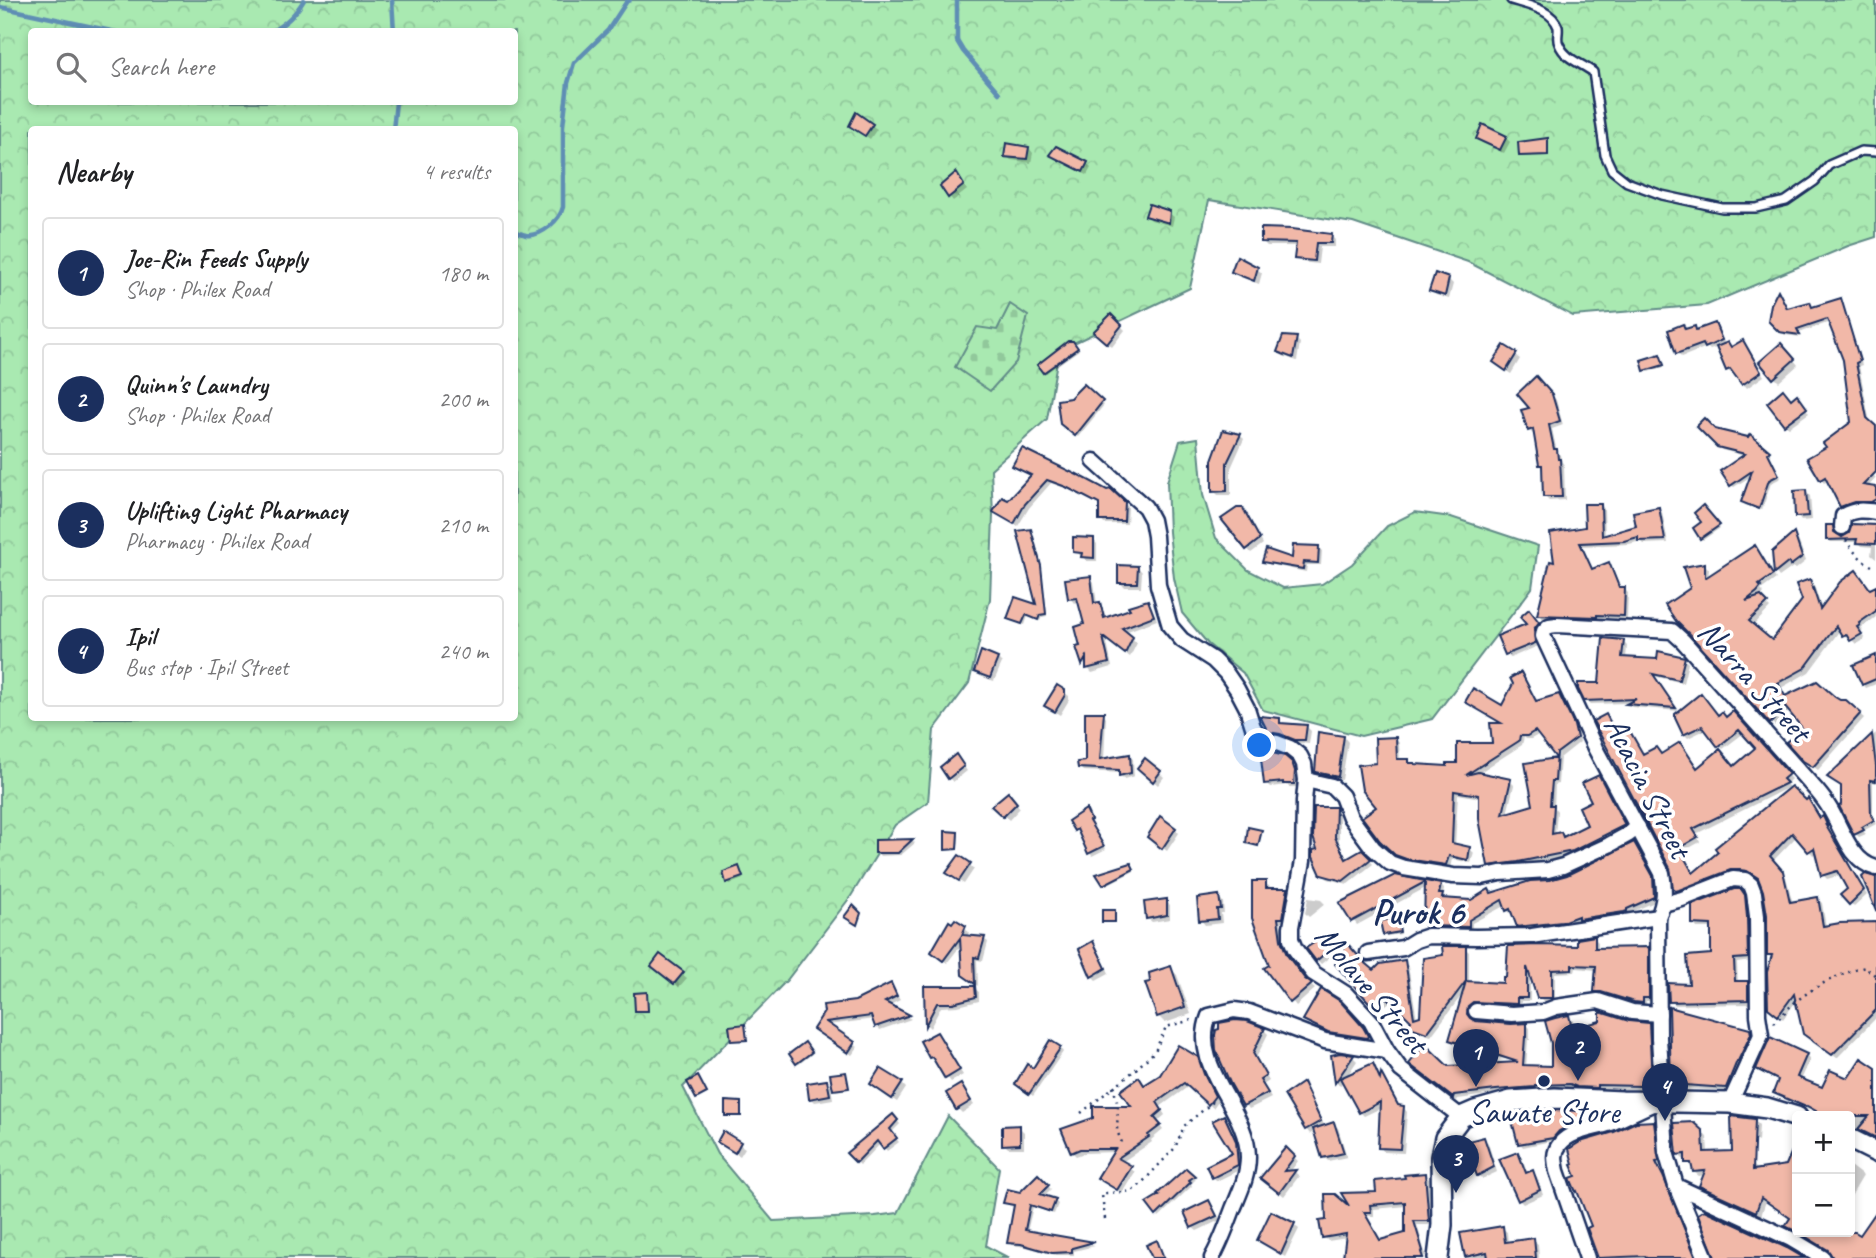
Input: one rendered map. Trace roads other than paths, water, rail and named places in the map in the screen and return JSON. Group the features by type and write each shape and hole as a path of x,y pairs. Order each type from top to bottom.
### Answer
{"street":[{"name":"Molave Street","path":"1094,461 1145,508 1152,520 1158,585 1170,626 1182,640 1213,660 1226,673 1237,689 1257,735 1264,741 1290,748 1300,756 1304,764 1306,780 1303,861 1291,927 1291,939 1295,949 1313,973 1346,994 1371,1021 1401,1070 1461,1117"},
{"path":"1842,527 1843,516 1850,511 1857,509 1876,512"},
{"name":"Narra Street","path":"1544,631 1549,626 1557,625 1672,631 1683,640 1817,791 1862,862 1876,868"},
{"name":"Acacia Street","path":"1544,631 1543,636 1595,748 1662,873 1665,890 1661,911 1658,1014 1660,1102 1667,1152 1676,1186 1706,1258"},
{"path":"1306,780 1332,786 1342,796 1350,817 1373,848 1390,863 1453,876 1482,877 1563,866 1617,841 1637,827"},
{"path":"1368,953 1403,948 1428,936 1532,936 1591,928 1661,911 1733,878 1745,880 1754,893 1757,916 1758,1015 1761,1035 1730,1103"},
{"path":"1476,1011 1512,1014 1543,1012 1556,1007 1598,1002 1632,1012 1658,1014"},
{"path":"1212,1258 1219,1247 1245,1179 1249,1155 1245,1134 1210,1066 1205,1027 1209,1016 1234,1010 1249,1012 1325,1041 1387,1051"},
{"path":"1438,1258 1442,1226 1441,1157 1445,1138 1461,1117 1475,1111 1511,1101 1555,1098 1730,1103 1792,1115"},
{"path":"1587,1258 1557,1171 1556,1150 1562,1141 1574,1135 1660,1102"},
{"path":"1855,1142 1876,1152"},
{"path":"1676,1186 1791,1239 1823,1258"}],"lane":[{"path":"1511,0 1546,12 1558,27 1558,43 1571,60 1593,72 1605,155 1612,170 1627,182 1662,195 1722,208 1756,208 1786,201 1815,181 1829,165 1861,151 1876,152"}],"waterway":[{"path":"277,28 290,18 304,0"},
{"path":"392,0 394,28"},
{"path":"518,232 526,235 538,233 549,227 561,212 563,126 568,83 574,63 608,30 630,0"},
{"path":"957,0 957,41 999,93"},
{"path":"0,7 97,28"},
{"path":"393,126 396,105"}],"place":[{"name":"Sawate Store","path":"1544,1081"},
{"name":"Quinn's Laundry","path":"1578,1081"},
{"name":"Joe-Rin Feeds Supply","path":"1476,1087"},
{"name":"Ipil","path":"1665,1121"},
{"name":"Uplifting Light Pharmacy","path":"1456,1193"}],"district":[{"name":"Purok 6","path":"1418,912"}]}
